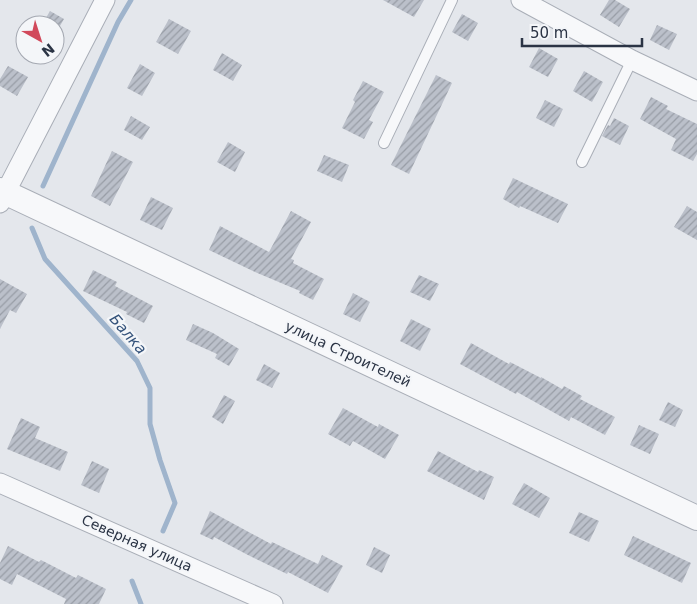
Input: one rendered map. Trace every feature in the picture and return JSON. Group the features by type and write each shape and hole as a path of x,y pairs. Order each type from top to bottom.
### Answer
{"street":[{"path":"2,195 105,0"},
{"path":"521,0 632,60 697,92"},
{"name":"улица Строителей","path":"2,195 697,518"},
{"name":"Северная улица","path":"0,483 273,604"}],"lane":[{"path":"384,143 452,0"},
{"path":"582,162 632,60"}],"building":[{"path":"383,0 424,0 414,17"},
{"path":"609,0 615,0 630,9 619,27 600,15"},
{"path":"50,11 57,15 48,15"},
{"path":"462,14 478,23 468,41 452,32"},
{"path":"169,19 191,31 178,54 156,42"},
{"path":"657,25 677,34 669,50 650,40"},
{"path":"539,48 558,59 548,77 529,67"},
{"path":"222,53 242,65 233,81 213,70"},
{"path":"140,64 155,73 142,96 127,88"},
{"path":"8,66 28,77 17,96 0,86 0,79"},
{"path":"584,71 603,82 592,102 573,91"},
{"path":"436,75 452,83 409,174 391,165"},
{"path":"363,81 384,92 369,120 373,122 364,139 342,128"},
{"path":"651,97 668,106 666,109 697,124 697,154 693,161 671,150 676,139 640,119"},
{"path":"545,100 563,109 554,127 536,118"},
{"path":"131,116 150,127 142,140 124,130"},
{"path":"614,118 629,126 620,145 602,136"},
{"path":"228,142 245,152 235,172 217,162"},
{"path":"112,151 133,162 110,206 91,196"},
{"path":"324,155 349,165 342,182 317,171"},
{"path":"513,178 568,204 558,223 520,206 519,208 503,199"},
{"path":"151,197 173,208 162,230 140,220"},
{"path":"687,206 697,212 697,240 674,227"},
{"path":"291,211 311,222 291,259 294,260 293,263 324,279 313,300 299,293 300,291 209,250 220,226 269,252"},
{"path":"93,270 117,282 115,286 153,306 144,323 126,314 127,312 83,291"},
{"path":"419,275 439,284 430,301 410,292"},
{"path":"0,279 27,294 16,313 10,310 0,329"},
{"path":"353,293 370,302 360,322 343,314"},
{"path":"411,319 431,329 420,351 400,341"},
{"path":"193,324 213,333 239,349 229,366 215,358 217,354 186,340"},
{"path":"471,343 509,364 510,362 562,389 564,386 582,396 580,399 615,417 605,435 571,417 569,421 517,392 516,394 460,364"},
{"path":"264,364 280,373 272,388 256,380"},
{"path":"224,395 235,401 223,424 212,417"},
{"path":"668,402 683,410 675,427 659,420"},
{"path":"343,408 378,427 379,424 399,435 385,459 353,441 350,446 328,434"},
{"path":"21,418 40,427 35,438 68,452 60,471 7,449"},
{"path":"639,425 659,434 650,454 630,445"},
{"path":"438,451 478,472 479,470 494,477 484,500 427,471"},
{"path":"92,461 109,469 99,493 81,485"},
{"path":"524,483 550,498 539,518 512,504"},
{"path":"210,511 271,544 272,542 318,564 322,555 343,566 328,593 214,537 213,540 200,534"},
{"path":"579,512 599,521 589,542 569,533"},
{"path":"633,536 691,563 682,583 624,555"},
{"path":"8,546 39,562 41,560 76,578 78,575 106,589 99,604 64,604 66,599 17,574 12,585 0,579 0,563"},
{"path":"374,547 390,555 382,573 366,565"}],"waterway":[{"name":"Балка","path":"43,186 118,22 131,0"},
{"name":"Балка","path":"32,228 45,259 137,361 150,388 150,424 175,503 163,531"},
{"name":"Балка","path":"132,581 141,604"}]}
